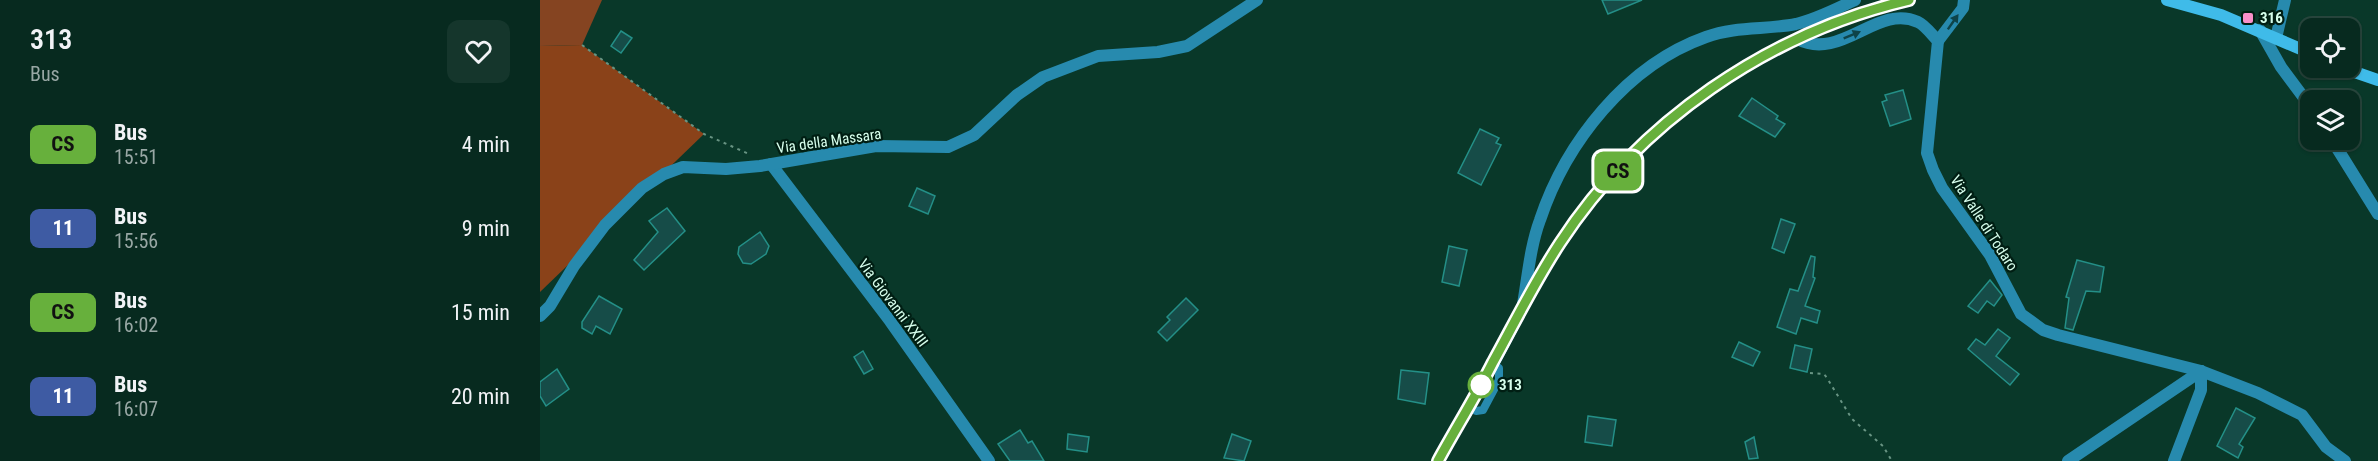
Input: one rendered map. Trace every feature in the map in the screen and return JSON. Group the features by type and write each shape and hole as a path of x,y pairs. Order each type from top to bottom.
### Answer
{"main road":[{"path":"1438,461 1560,243 1595,195 1668,121 1739,69 1797,39 1842,20 1909,0"},
{"path":"2167,0 2221,15 2300,49"},
{"path":"2360,74 2378,80"}],"street":[{"name":"Via della Massara","path":"540,316 550,306 574,266 605,225 642,188 683,167 726,169 771,164 876,146 948,147 974,135 1017,95 1043,77 1098,56 1158,52 1187,46 1257,0"},
{"path":"1522,309 1534,238 1547,199 1588,128 1619,92 1652,66 1705,37 1739,29 1798,23 1855,0"},
{"path":"1797,39 1811,46 1828,45 1895,18 1919,22 1938,41 1963,8 1964,0"},
{"path":"2276,38 2285,0"},
{"path":"2260,30 2281,67 2300,93"},
{"name":"Via Valle di Todaro","path":"1938,41 1927,153 1942,188 1990,255 2021,314 2043,330 2201,371 2258,393 2302,416 2326,447 2345,461"},
{"path":"2338,150 2378,214"},
{"name":"Via Giovanni XXIII","path":"771,164 890,321 989,461"},
{"path":"2068,461 2201,371"},
{"path":"2174,461 2201,390 2201,371"}],"path":[{"path":"582,45 704,134 752,156"},
{"path":"1810,373 1824,374 1852,419 1882,446 1892,461"}],"shaded area":[{"path":"540,0 602,0 582,45 540,46"},
{"path":"582,45 704,134 540,292 540,46"}],"building":[{"path":"1602,0 1642,0 1608,14"},
{"path":"621,31 632,38 621,53 611,46"},
{"path":"1903,90 1911,119 1890,126 1882,102 1887,100 1885,95"},
{"path":"1752,98 1778,116 1776,119 1785,124 1775,137 1739,116"},
{"path":"1480,129 1499,138 1496,143 1501,145 1481,185 1458,173"},
{"path":"917,188 935,196 928,214 909,206"},
{"path":"667,208 685,231 644,270 634,260 658,232 649,221"},
{"path":"1781,219 1795,224 1784,253 1772,248"},
{"path":"760,232 769,246 766,254 751,264 743,263 738,254 739,247"},
{"path":"1449,246 1467,250 1459,286 1442,282"},
{"path":"1811,256 1815,257 1813,277 1815,278 1805,306 1820,311 1817,323 1801,318 1796,334 1777,327 1790,289 1798,291"},
{"path":"2077,260 2104,267 2100,292 2086,291 2073,330 2065,328 2069,298 2066,297"},
{"path":"1990,280 2002,295 1994,306 1987,301 1978,313 1968,306"},
{"path":"599,296 622,309 610,334 596,326 592,334 582,328 582,322"},
{"path":"1186,298 1198,310 1167,341 1158,332 1170,320 1167,317"},
{"path":"1998,329 2010,338 1996,356 2019,374 2010,385 1968,349 1976,339 1985,345"},
{"path":"1739,342 1760,352 1753,366 1732,357"},
{"path":"1795,345 1812,349 1807,372 1790,368"},
{"path":"863,351 873,369 864,374 854,357"},
{"path":"557,369 569,389 546,406 540,396 540,382"},
{"path":"1401,370 1429,373 1425,404 1398,399"},
{"path":"2236,408 2255,418 2239,444 2243,447 2238,458 2217,446"},
{"path":"1588,416 1616,420 1612,446 1585,442"},
{"path":"1020,430 1028,443 1032,441 1044,461 1010,461 998,444"},
{"path":"1068,434 1089,437 1087,452 1067,449"},
{"path":"1232,434 1251,441 1244,461 1224,458"},
{"path":"1754,437 1758,458 1749,459 1745,442"}],"bus line":[{"name":"CS","path":"1438,461 1560,243 1595,195 1668,121 1739,69 1797,39 1842,20 1909,0"}],"place":[{"name":"316","path":"2248,18"},
{"name":"313","path":"1481,385"}]}
